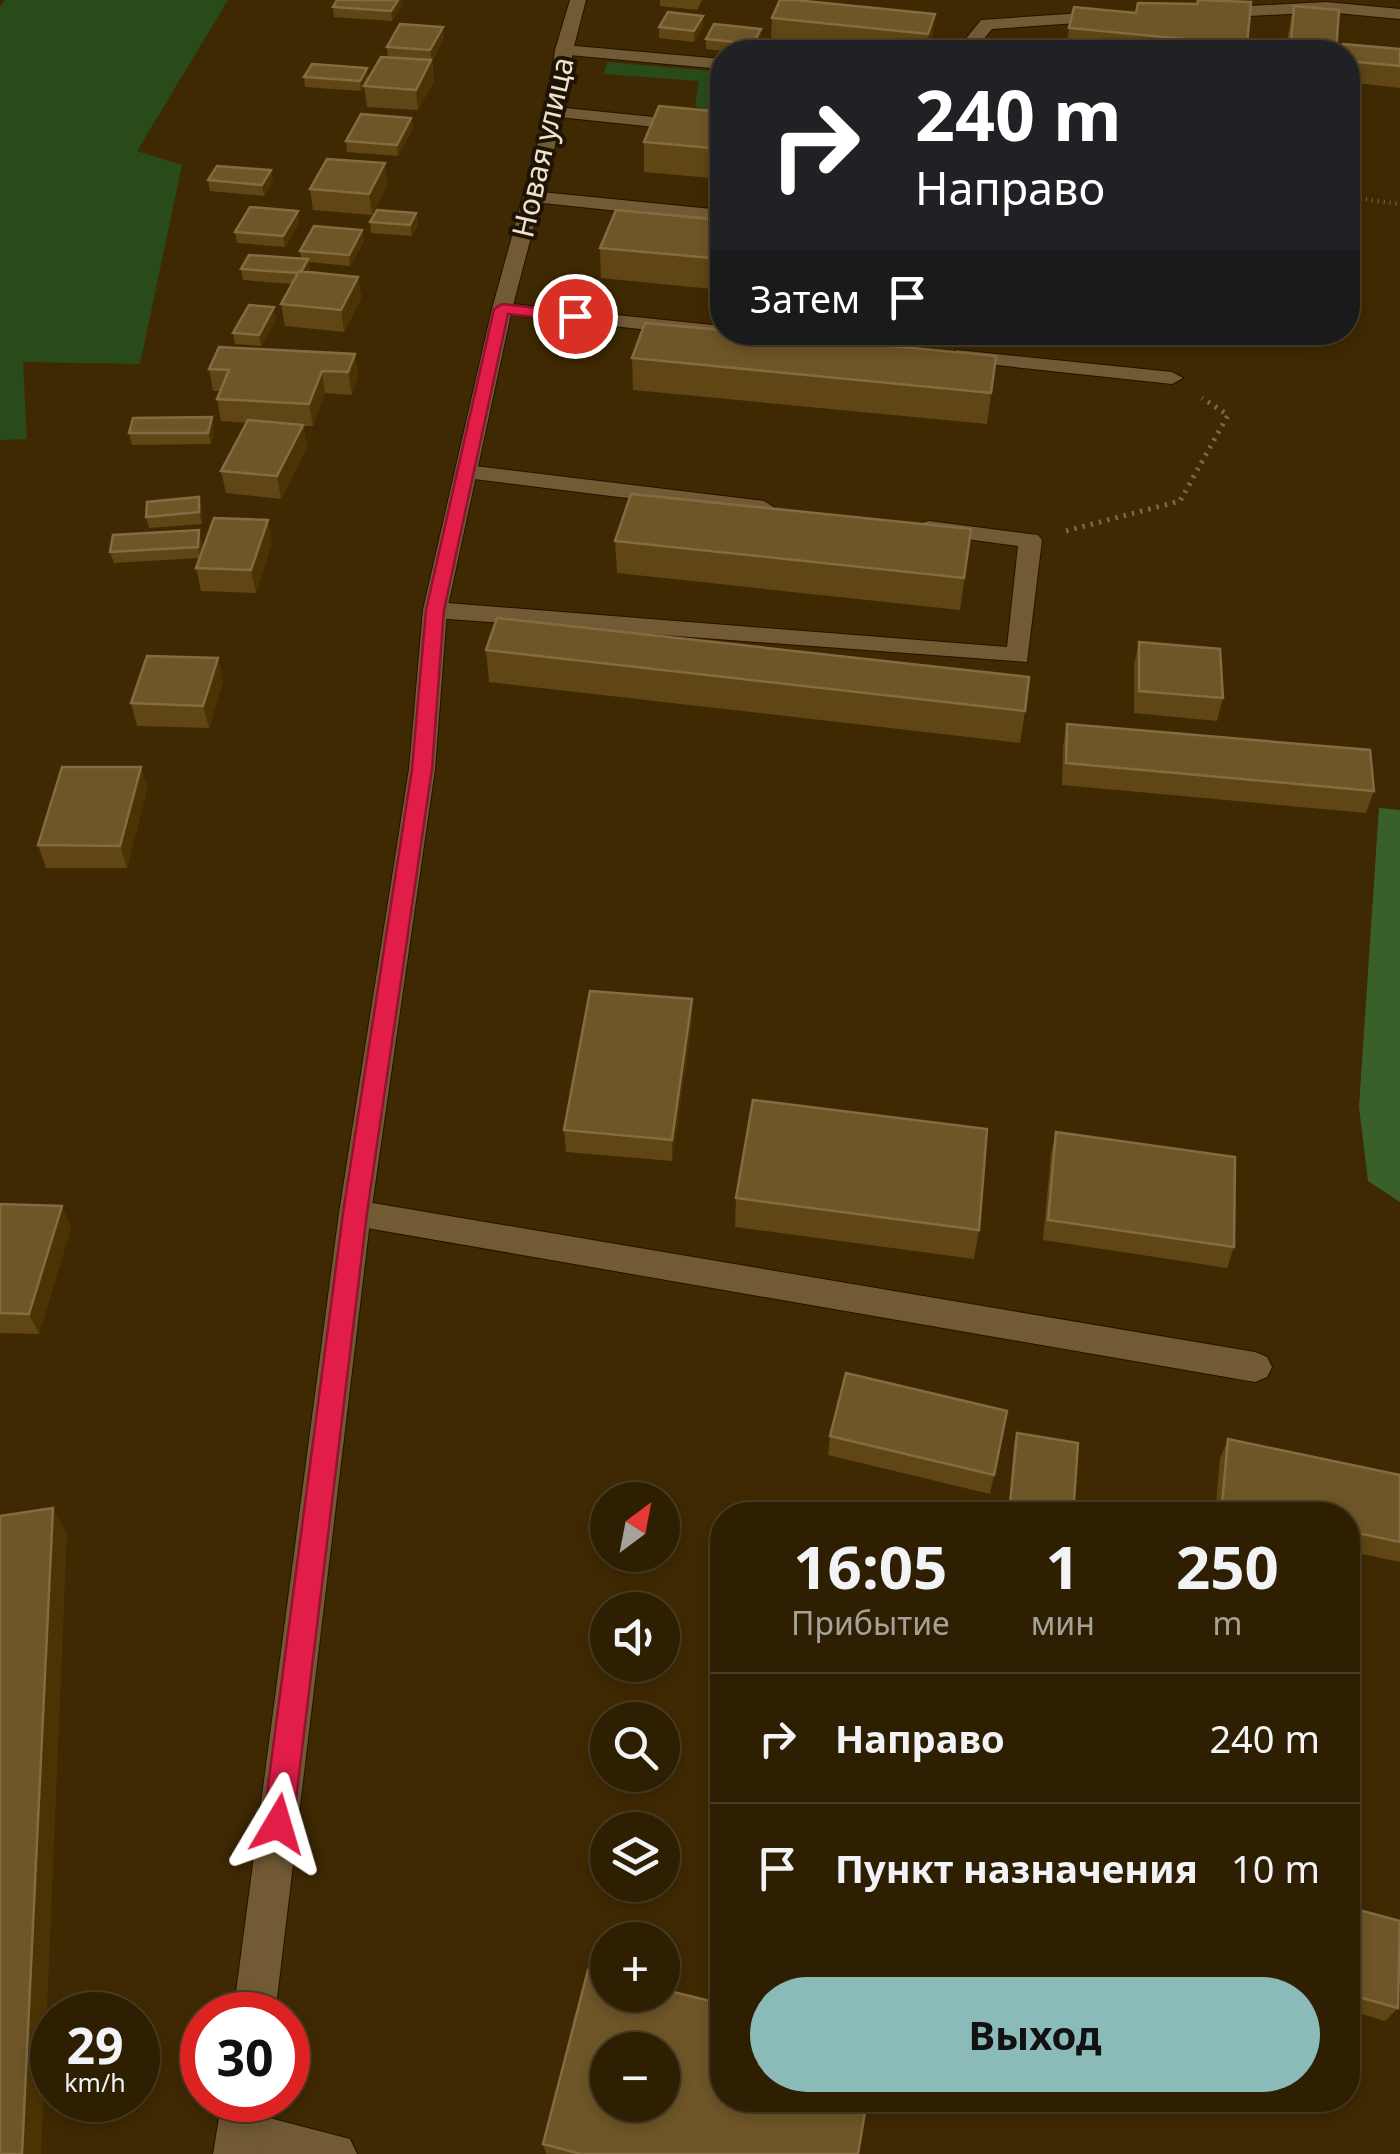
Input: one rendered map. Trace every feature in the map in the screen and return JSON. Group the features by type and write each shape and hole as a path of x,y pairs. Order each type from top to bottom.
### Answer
{"street":[{"name":"Новая улица","path":"257,1992 355,1213 422,769 435,610 502,309 555,112 564,50 578,0"},
{"path":"1194,14 1326,7 1400,14"},
{"path":"974,40 987,24 1138,16"},
{"path":"564,50 710,63"},
{"path":"555,112 710,128"},
{"path":"531,197 710,215"},
{"path":"502,309 710,331"},
{"path":"942,354 1172,378"},
{"path":"466,472 796,512"},
{"path":"435,610 1018,656 1030,540 913,526"},
{"path":"355,1213 1255,1367"},
{"path":"239,2129 335,2154"}],"path":[{"path":"1360,199 1400,204"},
{"path":"1030,540 1180,502 1228,415 1172,378"}],"green space":[{"path":"5,0 228,0 137,151 182,165 140,364 23,362 27,439 0,440 0,7"},
{"path":"607,62 710,71 710,113 695,106 699,81 604,74"},
{"path":"1379,808 1400,810 1400,1202 1368,1181 1359,1107"}],"building":[{"path":"337,0 398,0 391,11 333,7"},
{"path":"780,0 935,14 928,34 772,18"},
{"path":"1198,0 1251,2 1247,40 1195,40 1069,28 1074,7 1136,13 1138,3 1197,4"},
{"path":"1294,6 1339,10 1337,40 1291,40"},
{"path":"668,12 703,16 694,31 659,27"},
{"path":"400,24 443,27 430,50 387,47"},
{"path":"714,24 761,29 755,40 706,39"},
{"path":"1360,45 1400,49 1400,66 1360,62"},
{"path":"381,57 431,60 416,90 364,86"},
{"path":"312,64 367,68 360,81 304,77"},
{"path":"659,106 710,111 710,148 644,142"},
{"path":"361,114 411,118 397,145 346,141"},
{"path":"327,159 385,163 369,194 310,189"},
{"path":"217,166 271,170 262,185 208,180"},
{"path":"250,207 298,211 283,236 235,232"},
{"path":"377,210 416,213 410,225 370,222"},
{"path":"616,210 710,219 710,258 600,248"},
{"path":"314,226 362,230 349,255 300,251"},
{"path":"249,255 308,259 298,273 241,269"},
{"path":"299,271 358,277 341,310 281,304"},
{"path":"249,305 274,307 259,335 233,333"},
{"path":"645,323 710,329 710,345 881,345 996,356 991,393 632,358"},
{"path":"219,347 355,354 348,372 322,371 309,404 217,399 229,370 209,369"},
{"path":"212,417 208,433 129,433 133,418"},
{"path":"248,420 303,425 277,476 221,471"},
{"path":"631,494 971,529 964,578 615,541"},
{"path":"199,497 199,512 146,517 147,502"},
{"path":"214,518 268,520 251,570 196,568"},
{"path":"199,530 198,547 110,552 113,535"},
{"path":"497,618 1029,677 1025,711 486,650"},
{"path":"1139,642 1220,649 1223,698 1139,691"},
{"path":"147,656 218,658 203,706 131,703"},
{"path":"1067,724 1370,750 1374,791 1066,763"},
{"path":"62,767 141,767 120,846 38,845"},
{"path":"590,991 692,999 672,1140 564,1130"},
{"path":"753,1100 987,1129 979,1230 736,1198"},
{"path":"1056,1132 1235,1157 1234,1247 1048,1220"},
{"path":"0,1204 62,1206 29,1314 0,1313"},
{"path":"846,1373 1007,1411 994,1475 830,1436"},
{"path":"1017,1433 1078,1443 1074,1502 1010,1502"},
{"path":"1228,1439 1400,1475 1400,1542 1360,1534 1360,1502 1222,1502"},
{"path":"53,1508 22,2154 0,2154 0,1516"},
{"path":"1360,1910 1400,1921 1398,2008 1360,1997"},
{"path":"588,1970 590,2012 680,2012 680,1994 710,2001 710,2112 865,2112 858,2154 581,2154 543,2144"}],"route":[{"path":"278,1824 355,1213 394,976 422,769 435,610 502,309 575,316"}]}
